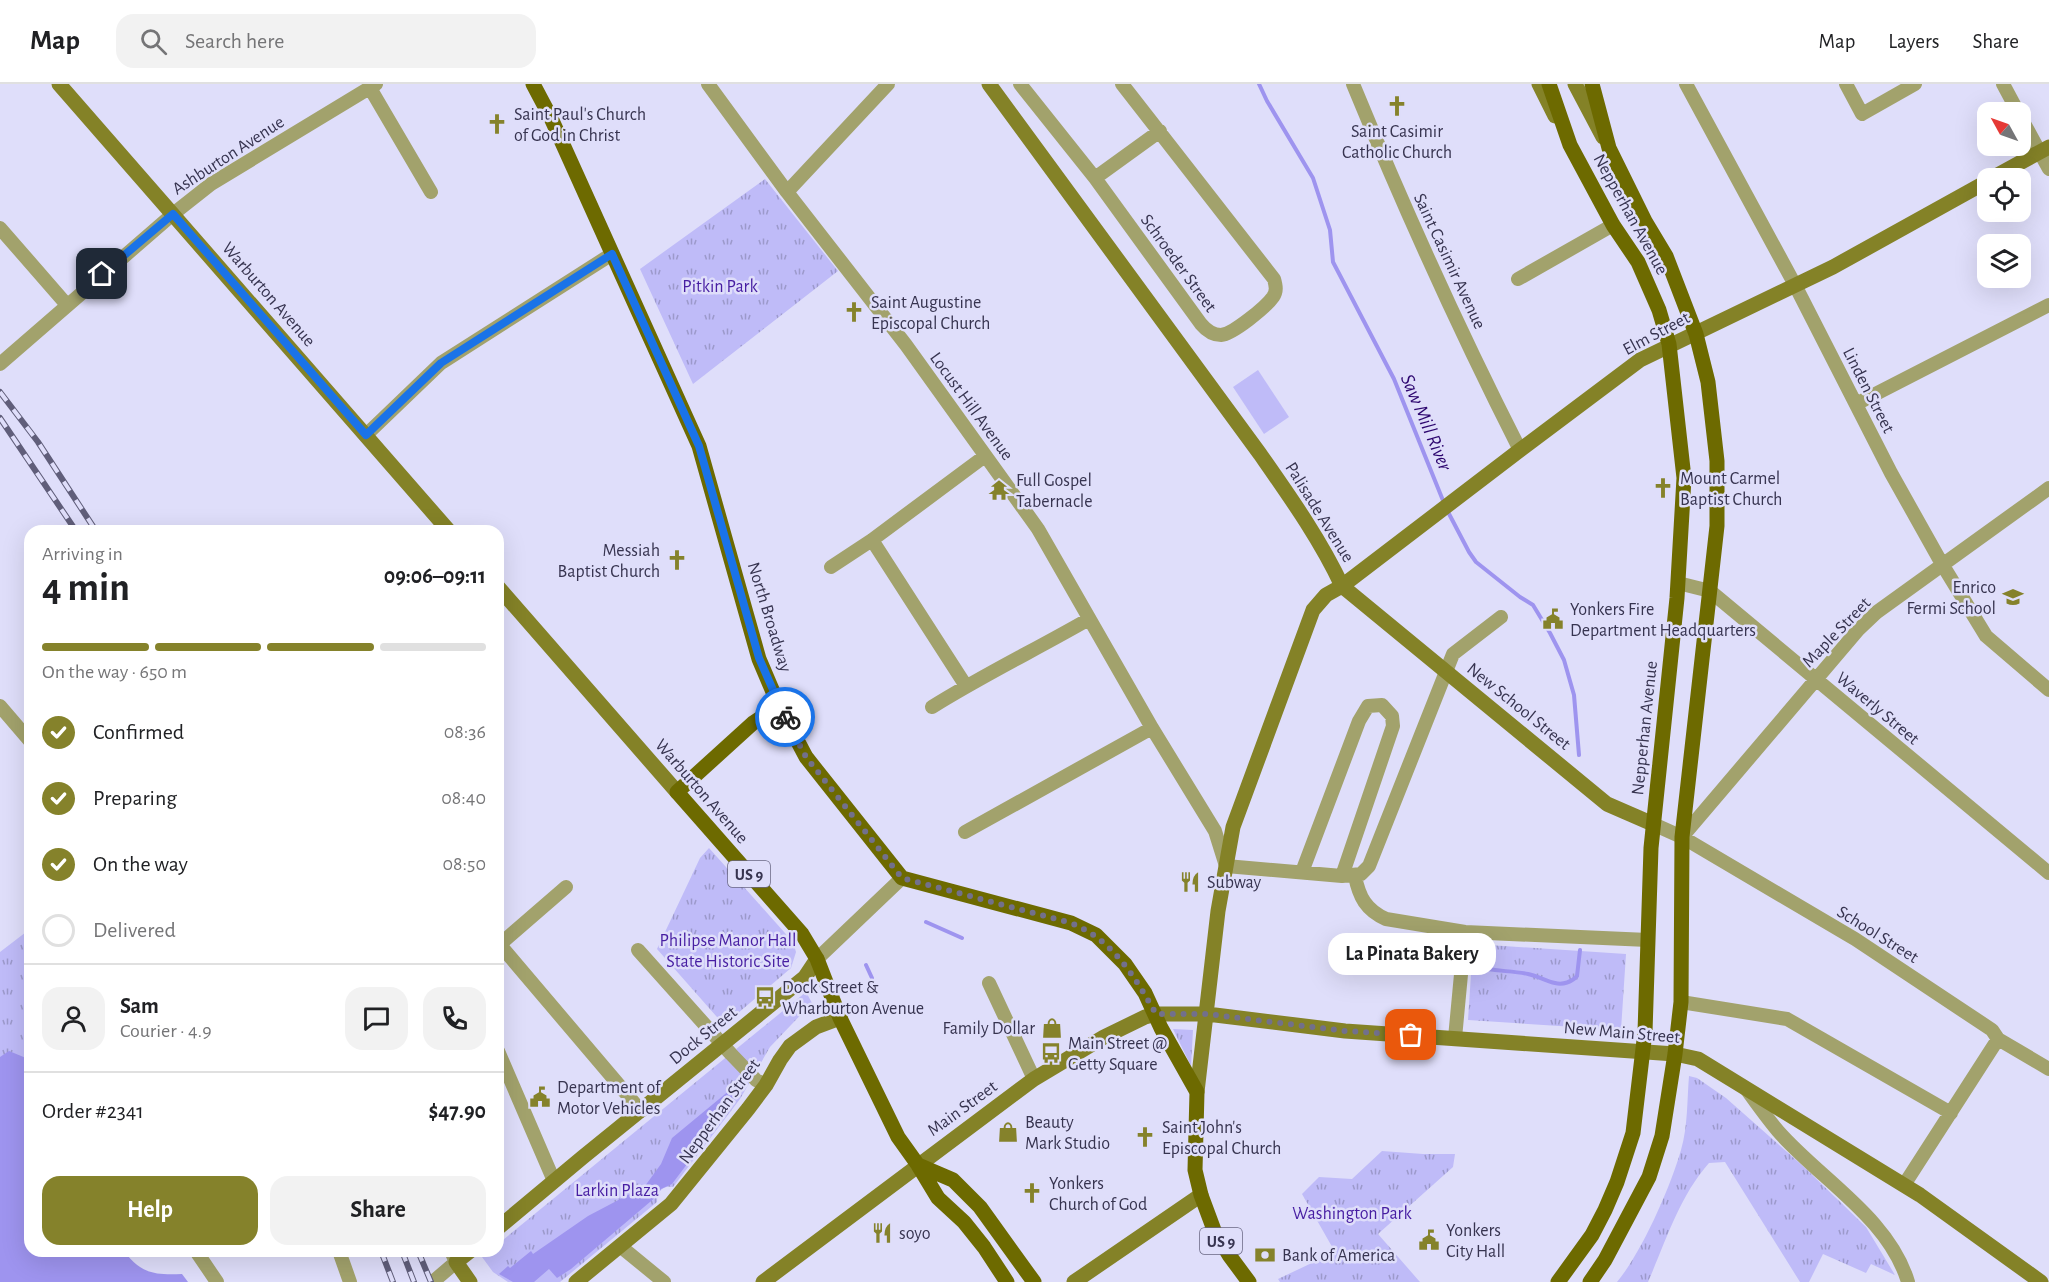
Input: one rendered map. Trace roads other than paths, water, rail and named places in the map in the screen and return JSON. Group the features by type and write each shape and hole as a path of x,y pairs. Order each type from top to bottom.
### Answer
{"main road":[{"name":"North Broadway","path":"533,84 551,118 699,446 759,658 779,706 806,757 902,878"},
{"path":"1549,84 1570,145"},
{"path":"1592,84 1609,148"},
{"name":"Nepperhan Avenue","path":"1558,1282 1592,1235 1617,1182 1634,1133 1642,1051 1653,824 1678,583 1684,478 1669,344 1659,310 1638,262 1613,225 1570,145"},
{"name":"Nepperhan Avenue","path":"1590,1282 1612,1247 1649,1177 1662,1136 1681,1002 1682,837 1717,526 1717,461 1708,382 1696,333 1665,256 1609,148"},
{"path":"677,792 753,723 779,706"},
{"name":"Warburton Avenue","path":"677,792 802,934 817,959 840,1018 898,1137 918,1165"},
{"path":"902,878 1071,923 1096,935 1125,964 1145,993 1161,1028 1197,1092"},
{"name":"US 9","path":"1197,1092 1195,1170 1201,1195 1214,1230 1249,1282"},
{"path":"918,1165 952,1180 980,1207 1034,1282"},
{"name":"US 9","path":"918,1165 938,1198 964,1222 1007,1282"}],"street":[{"name":"Warburton Avenue","path":"58,84 444,525"},
{"name":"Locust Hill Avenue","path":"708,84 787,192 906,345 1038,529 1152,728 1215,831 1226,866"},
{"path":"787,192 888,84"},
{"name":"Palisade Avenue","path":"989,84 1260,454 1300,512 1333,566 1342,586 1326,596 1313,610 1233,827 1208,991 1197,1092"},
{"name":"Schroeder Street","path":"1020,84 1095,178 1201,324 1217,335 1223,335 1235,329 1267,305 1277,287 1274,279 1122,84"},
{"name":"Saint Casimir Avenue","path":"1353,84 1437,278 1520,450"},
{"name":"Nepperhan Avenue","path":"1539,84 1570,145"},
{"name":"Nepperhan Avenue","path":"1575,84 1609,148"},
{"name":"Linden Street","path":"1686,84 1942,564 1986,636 2049,690"},
{"path":"1846,84 1862,114 1915,84"},
{"path":"2003,84 2013,102"},
{"name":"Ashburton Avenue","path":"0,364 173,214 231,171 373,86"},
{"path":"373,86 431,192"},
{"path":"2031,130 2044,149 2049,169"},
{"path":"1095,178 1160,131"},
{"path":"2010,168 2044,149"},
{"name":"Elm Street","path":"1342,586 1640,360 1669,344 1833,267 1977,187"},
{"path":"1518,279 1613,225"},
{"path":"0,228 67,305"},
{"path":"366,435 441,363 612,254"},
{"path":"1856,404 2049,305"},
{"path":"831,567 872,540 985,456"},
{"name":"Maple Street","path":"1682,837 1858,630 1877,612 2049,488"},
{"path":"872,540 966,686"},
{"name":"Waverly Street","path":"1678,583 1710,591 2049,873"},
{"name":"New School Street","path":"1342,586 1607,804 1682,837"},
{"name":"Warburton Avenue","path":"504,594 677,792"},
{"path":"1226,866 1348,876 1361,874 1369,866 1453,654 1501,618"},
{"path":"932,707 1089,619"},
{"path":"1302,872 1359,721 1368,706 1382,705 1392,716 1393,726 1348,876 1374,914 1386,919 1465,933 1648,940"},
{"path":"0,706 24,734"},
{"path":"965,832 1152,728"},
{"name":"School Street","path":"1682,837 1855,939 1992,1030 1998,1039 2049,1069"},
{"path":"817,959 902,878"},
{"path":"504,942 566,887"},
{"path":"1455,1038 1465,933"},
{"path":"638,950 756,1080 766,1085"},
{"path":"504,952 640,1111"},
{"name":"Dock Street","path":"504,1223 806,977 817,959"},
{"path":"989,983 1034,1079"},
{"path":"1681,1002 1787,1019 1951,1113"},
{"name":"Main Street","path":"763,1282 1034,1079 1104,1037 1156,1014 1207,1014"},
{"name":"New Main Street","path":"1207,1014 1345,1031 1642,1051 1698,1059 1904,1185 2041,1282"},
{"name":"Nepperhan Street","path":"576,1282 671,1204 711,1157 766,1085 790,1046 816,1027 840,1018"},
{"path":"1904,1185 1998,1039"},
{"path":"504,1065 554,1181"},
{"path":"1746,1089 1778,1131 1884,1236 1903,1265 1908,1282"},
{"path":"1074,1282 1201,1195"},
{"path":"620,1246 664,1282"},
{"path":"200,1257 217,1282"},
{"path":"341,1257 350,1282"},
{"path":"435,1281 453,1257 470,1282"}],"waterway":[{"name":"Saw Mill River","path":"1259,84 1313,178 1330,230 1333,262 1394,379 1444,503"},
{"name":"Saw Mill River","path":"1447,510 1476,562 1533,605 1550,633 1564,660 1574,695 1579,755"},
{"name":"Saw Mill River","path":"926,922 962,938"},
{"name":"Saw Mill River","path":"1472,965 1528,974 1555,983 1564,983 1577,976 1580,950"},
{"name":"Saw Mill River","path":"866,965 872,978"}],"railway":[{"path":"0,392 38,442 92,525"},
{"path":"0,418 72,525"},
{"path":"383,1257 393,1282"},
{"path":"404,1257 414,1282"},
{"path":"421,1257 431,1282"}],"place":[{"name":"Saint Casimir Catholic Church","path":"1397,106"},
{"name":"Saint Paul's Church of God in Christ","path":"497,124"},
{"name":"Saint Augustine Episcopal Church","path":"854,312"},
{"name":"Mount Carmel Baptist Church","path":"1663,488"},
{"name":"Full Gospel Tabernacle","path":"999,490"},
{"name":"Messiah Baptist Church","path":"677,560"},
{"name":"Enrico Fermi School","path":"2013,597"},
{"name":"Yonkers Fire Department Headquarters","path":"1553,619"},
{"name":"Subway","path":"1190,882"},
{"name":"Dock Street & Wharburton Avenue","path":"765,997"},
{"name":"Family Dollar","path":"1052,1028"},
{"name":"La Pinata Bakery","path":"1411,1035"},
{"name":"Main Street @ Getty Square","path":"1051,1053"},
{"name":"Department of Motor Vehicles","path":"540,1097"},
{"name":"Beauty Mark Studio","path":"1008,1132"},
{"name":"Saint John's Episcopal Church","path":"1145,1137"},
{"name":"Yonkers Church of God","path":"1032,1193"},
{"name":"soyo","path":"882,1233"},
{"name":"Yonkers City Hall","path":"1429,1240"},
{"name":"Bank of America","path":"1265,1255"}],"park label":[{"name":"Pitkin Park","path":"720,286"},
{"name":"Philipse Manor Hall State Historic Site","path":"728,950"},
{"name":"Larkin Plaza","path":"617,1190"},
{"name":"Washington Park","path":"1352,1213"}]}
